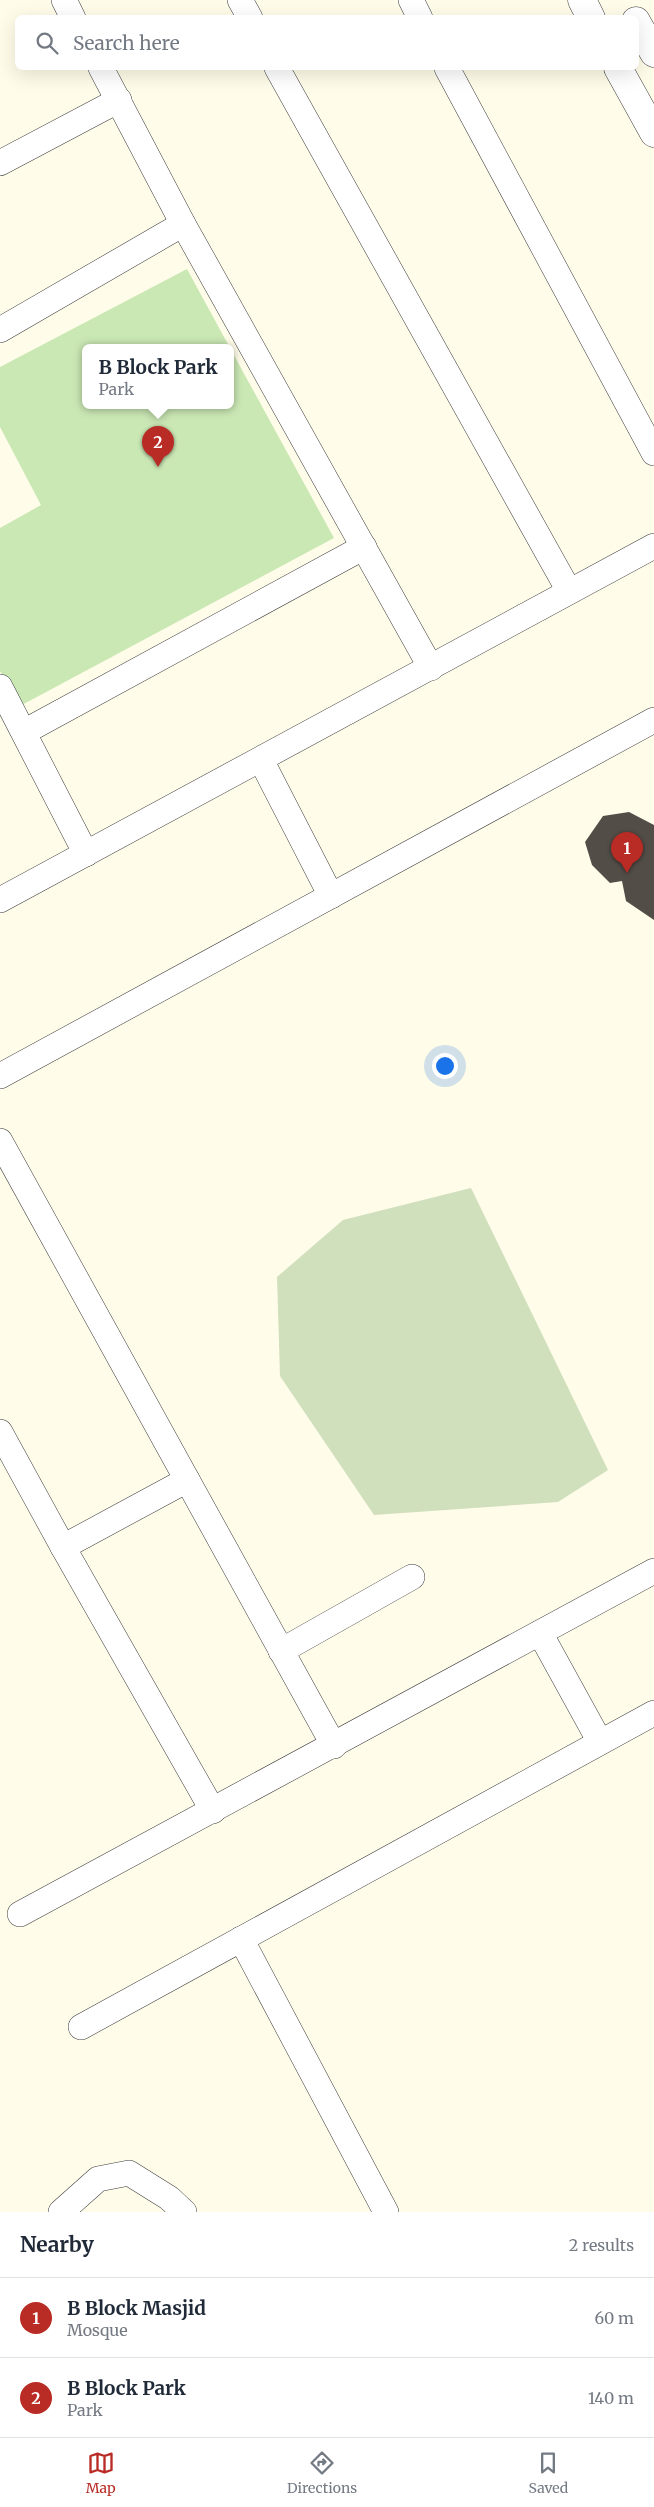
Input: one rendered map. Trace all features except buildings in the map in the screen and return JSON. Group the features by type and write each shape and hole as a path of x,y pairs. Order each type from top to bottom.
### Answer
{"street":[{"path":"64,0 72,15"},
{"path":"240,0 248,15"},
{"path":"410,0 418,15"},
{"path":"582,0 590,15"},
{"path":"625,0 634,15"},
{"path":"639,25 654,53"},
{"path":"102,70 183,224 431,668"},
{"path":"279,70 569,591"},
{"path":"448,70 654,453"},
{"path":"620,70 646,99 654,134"},
{"path":"0,163 119,100"},
{"path":"0,330 183,224"},
{"path":"0,900 654,546"},
{"path":"24,732 364,547"},
{"path":"0,688 86,854"},
{"path":"0,1076 654,720"},
{"path":"261,760 331,896"},
{"path":"0,1141 334,1746"},
{"path":"0,1432 63,1547 214,1811"},
{"path":"63,1547 187,1480"},
{"path":"20,1914 214,1811 654,1571"},
{"path":"281,1651 412,1577"},
{"path":"540,1633 600,1742"},
{"path":"81,2027 654,1713"},
{"path":"242,1939 386,2212"},
{"path":"60,2212 98,2179 129,2173 169,2198 184,2212"}],"green space":[{"path":"187,269 228,344 82,344 82,409 234,409 234,355 334,538 20,706 0,671 0,528 41,505 0,427 0,367"},
{"path":"471,1188 608,1470 558,1502 374,1515 280,1376 277,1277 343,1220"}],"place":[{"name":"B Block Park","path":"158,467"},
{"name":"B Block Masjid","path":"627,873"}]}
